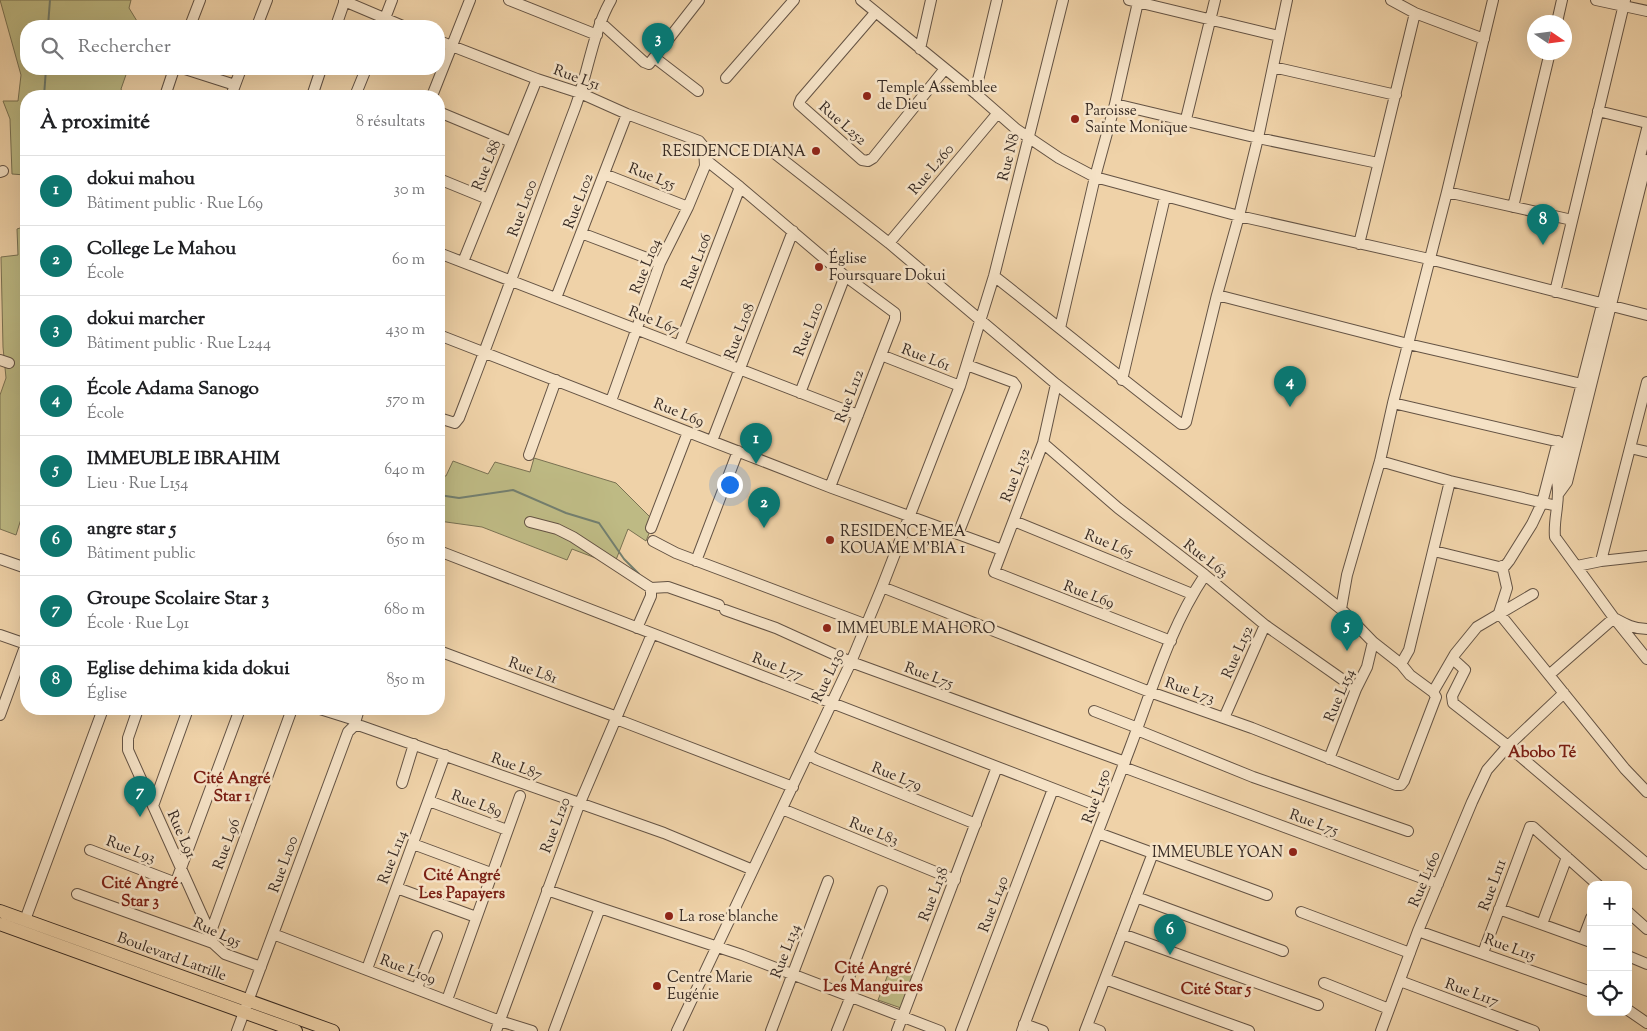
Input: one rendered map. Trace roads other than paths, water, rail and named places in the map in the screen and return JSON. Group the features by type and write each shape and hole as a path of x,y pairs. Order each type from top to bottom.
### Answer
{"main road":[{"name":"Boulevard Latrille","path":"0,911 246,1006 296,1031"},
{"name":"Boulevard Latrille","path":"0,924 246,1006 333,1031"}],"street":[{"path":"192,20 200,0"},
{"path":"259,20 267,0"},
{"path":"384,20 392,0"},
{"path":"445,64 470,0"},
{"path":"509,0 597,35"},
{"name":"Rue L100","path":"445,420 455,423 459,418 512,281 580,93 600,22 611,0"},
{"path":"600,22 644,62 649,64 699,0"},
{"path":"726,78 794,0"},
{"path":"920,49 931,0"},
{"path":"975,93 997,0"},
{"name":"Rue N8","path":"981,322 1063,0"},
{"path":"1186,119 1215,0"},
{"path":"994,276 1122,380 1181,424 1184,424 1258,138 1287,0"},
{"path":"1391,0 1415,13 1484,39"},
{"path":"1340,609 1347,575 1380,461 1392,402 1447,192 1493,0"},
{"path":"1559,15 1562,0"},
{"path":"1596,0 1624,3 1647,11"},
{"path":"338,20 344,1 379,20"},
{"path":"862,1 1028,138 1058,158 1095,177 1239,216 1429,260 1647,315"},
{"path":"1060,328 1114,104 1134,1 1279,36"},
{"path":"1555,292 1624,3"},
{"name":"Rue L252","path":"875,13 801,99 800,104 862,160 868,161 872,158 944,70"},
{"path":"1359,244 1415,13"},
{"name":"Rue L51","path":"445,43 537,79 580,93 703,144"},
{"path":"654,58 698,91"},
{"path":"1513,207 1548,60"},
{"path":"1273,68 1396,95"},
{"path":"167,90 172,75"},
{"path":"204,75 235,85"},
{"path":"233,90 239,75"},
{"path":"314,90 319,75"},
{"path":"357,90 364,75"},
{"path":"434,90 440,75"},
{"name":"Rue L88","path":"463,262 537,79"},
{"path":"1114,104 1186,119 1258,138 1378,163"},
{"path":"1598,111 1647,123"},
{"path":"445,114 511,142"},
{"name":"Rue L102","path":"556,298 627,114"},
{"name":"Rue L260","path":"889,243 997,114"},
{"path":"1559,493 1567,482 1647,129"},
{"name":"Rue L104","path":"610,401 660,263 688,207 705,166 706,160 703,144"},
{"path":"773,152 889,243 1056,384 1340,609 1373,642 1401,664 1410,675 1435,694 1452,659 1477,627 1533,594"},
{"path":"706,160 845,276"},
{"path":"1434,551 1502,566 1509,561 1532,524 1542,503 1607,305 1647,160"},
{"name":"Rue L55","path":"604,174 688,207"},
{"path":"445,181 488,199"},
{"name":"Rue L106","path":"679,346 740,187"},
{"path":"1447,192 1572,220"},
{"path":"1122,380 1165,197"},
{"name":"Rue L108","path":"712,441 793,231"},
{"path":"582,233 660,263"},
{"name":"Rue L67","path":"445,255 858,416"},
{"name":"Rue L112","path":"830,487 895,315 845,276"},
{"name":"Rue L110","path":"800,393 845,276"},
{"path":"1217,295 1408,344 1582,384"},
{"name":"Rue L130","path":"677,1031 793,787 867,625 960,386 981,322"},
{"name":"Rue L69","path":"445,337 830,487 1002,550"},
{"name":"Rue L61","path":"881,355 960,386"},
{"path":"958,534 1016,386 1014,382 967,365"},
{"path":"529,455 556,380"},
{"path":"1601,561 1647,382"},
{"name":"Rue L132","path":"996,574 994,570 1044,443 1056,384"},
{"path":"1392,402 1562,442"},
{"path":"651,528 688,432"},
{"path":"1562,442 1557,480 1559,493 1554,529 1555,537 1614,618 1647,659"},
{"name":"Rue L63","path":"1044,443 1118,508 1205,575 1265,625 1356,689"},
{"path":"1630,448 1647,452"},
{"path":"696,561 738,451"},
{"path":"1380,461 1450,481 1557,506"},
{"path":"1401,664 1409,650 1450,481"},
{"name":"Rue L65","path":"1014,521 1192,594"},
{"path":"530,522 557,529 573,537 651,588 651,596 636,628"},
{"path":"653,541 696,561 867,625"},
{"name":"Rue L77","path":"445,553 1106,809"},
{"path":"1577,566 1601,561 1647,556"},
{"path":"0,559 20,566"},
{"path":"1499,613 1507,588 1502,566"},
{"name":"Rue L69","path":"996,574 1171,642"},
{"name":"Rue L150","path":"1023,1028 1150,692 1192,594 1205,575"},
{"name":"Rue L73","path":"882,587 1150,692 1224,718 1396,785 1401,785 1404,781 1435,694"},
{"name":"Rue L75","path":"651,588 668,588 722,607 776,628 851,662 1438,884"},
{"path":"1499,613 1625,769 1647,792"},
{"path":"1614,618 1632,627 1647,630"},
{"path":"1549,675 1614,618"},
{"name":"Rue L152","path":"1224,718 1265,625"},
{"name":"Rue L120","path":"498,1026 579,804 652,634"},
{"path":"0,635 20,642"},
{"name":"Rue L154","path":"1329,760 1356,689 1367,667 1373,642"},
{"name":"Rue L81","path":"445,653 793,787"},
{"path":"1452,659 1464,670 1452,696 1453,703 1508,746 1647,864"},
{"path":"1,712 20,660"},
{"name":"Rue L160","path":"1384,1030 1389,1008 1418,931 1487,770 1508,746 1564,693"},
{"path":"1094,711 1253,777 1408,831"},
{"path":"24,920 101,715"},
{"name":"Rue L91","path":"136,715 128,738 128,750 211,939"},
{"path":"153,806 186,715"},
{"path":"181,868 238,715"},
{"name":"Rue L96","path":"211,939 290,715"},
{"name":"Rue L87","path":"335,715 664,834 753,870"},
{"name":"Rue L100","path":"237,1031 348,732 357,715"},
{"path":"402,784 414,744"},
{"name":"Rue L79","path":"808,754 816,759 976,824"},
{"name":"Rue L114","path":"367,969 400,889 413,844 432,802 445,755"},
{"name":"Rue L138","path":"898,1031 998,767"},
{"name":"Rue L140","path":"961,1031 1054,788"},
{"path":"447,1000 520,796"},
{"name":"Rue L89","path":"432,802 508,830"},
{"name":"Rue L83","path":"782,809 955,880"},
{"name":"Rue L111","path":"1483,953 1530,827 1533,827 1567,857"},
{"path":"1098,833 1267,895"},
{"path":"413,844 491,873"},
{"name":"Rue L93","path":"90,850 171,881 177,879 181,868"},
{"path":"1100,1031 1086,1029 1153,852"},
{"path":"1542,924 1567,857 1594,881"},
{"name":"Rue L134","path":"771,1031 828,881"},
{"path":"400,889 476,917"},
{"path":"547,890 742,956 847,994 940,1031"},
{"path":"837,1031 847,994 882,891"},
{"name":"Rue L95","path":"77,894 211,939 225,954 261,967"},
{"path":"1136,897 1283,951"},
{"path":"554,1031 600,908"},
{"path":"1499,909 1587,940"},
{"path":"1302,912 1410,953"},
{"path":"1632,916 1647,929"},
{"name":"Rue L115","path":"1418,931 1587,991"},
{"name":"Rue L109","path":"273,934 418,986 498,1026 532,1031"},
{"path":"1122,934 1318,1005"},
{"path":"418,986 437,936"},
{"path":"1632,958 1647,964"},
{"path":"1105,979 1249,1031"},
{"name":"Rue L117","path":"1400,981 1534,1031"},
{"path":"1324,983 1389,1008"},
{"path":"1632,1013 1647,1023"},
{"path":"1023,1028 1043,1031"}],"waterway":[{"path":"48,20 50,0"},
{"path":"44,90 46,75"},
{"path":"445,496 459,498 513,490 566,513 599,523 624,559 639,574"}],"place":[{"name":"dokui marcher","path":"658,64"},
{"name":"Temple Assemblee de Dieu","path":"867,96"},
{"name":"Paroisse Sainte Monique","path":"1075,119"},
{"name":"RESIDENCE DIANA","path":"816,151"},
{"name":"Eglise dehima kida dokui","path":"1543,245"},
{"name":"Église Foursquare Dokui","path":"819,267"},
{"name":"École Adama Sanogo","path":"1290,407"},
{"name":"dokui mahou","path":"756,464"},
{"name":"College Le Mahou","path":"764,528"},
{"name":"RESIDENCE MEA KOUAME M'BIA 1","path":"830,540"},
{"name":"IMMEUBLE MAHORO","path":"827,628"},
{"name":"IMMEUBLE IBRAHIM","path":"1347,651"},
{"name":"Groupe Scolaire Star 3","path":"140,817"},
{"name":"IMMEUBLE YOAN","path":"1293,852"},
{"name":"La rose blanche","path":"669,916"},
{"name":"angre star 5","path":"1170,955"},
{"name":"Centre Marie Eugénie","path":"657,986"}],"district":[{"name":"Abobo Té","path":"1542,751"},
{"name":"Cité Angré Star 1","path":"232,786"},
{"name":"Cité Angré Les Papayers","path":"462,883"},
{"name":"Cité Angré Star 3","path":"140,891"},
{"name":"Cité Angré Les Manguires","path":"873,976"},
{"name":"Cité Star 5","path":"1216,988"}]}
